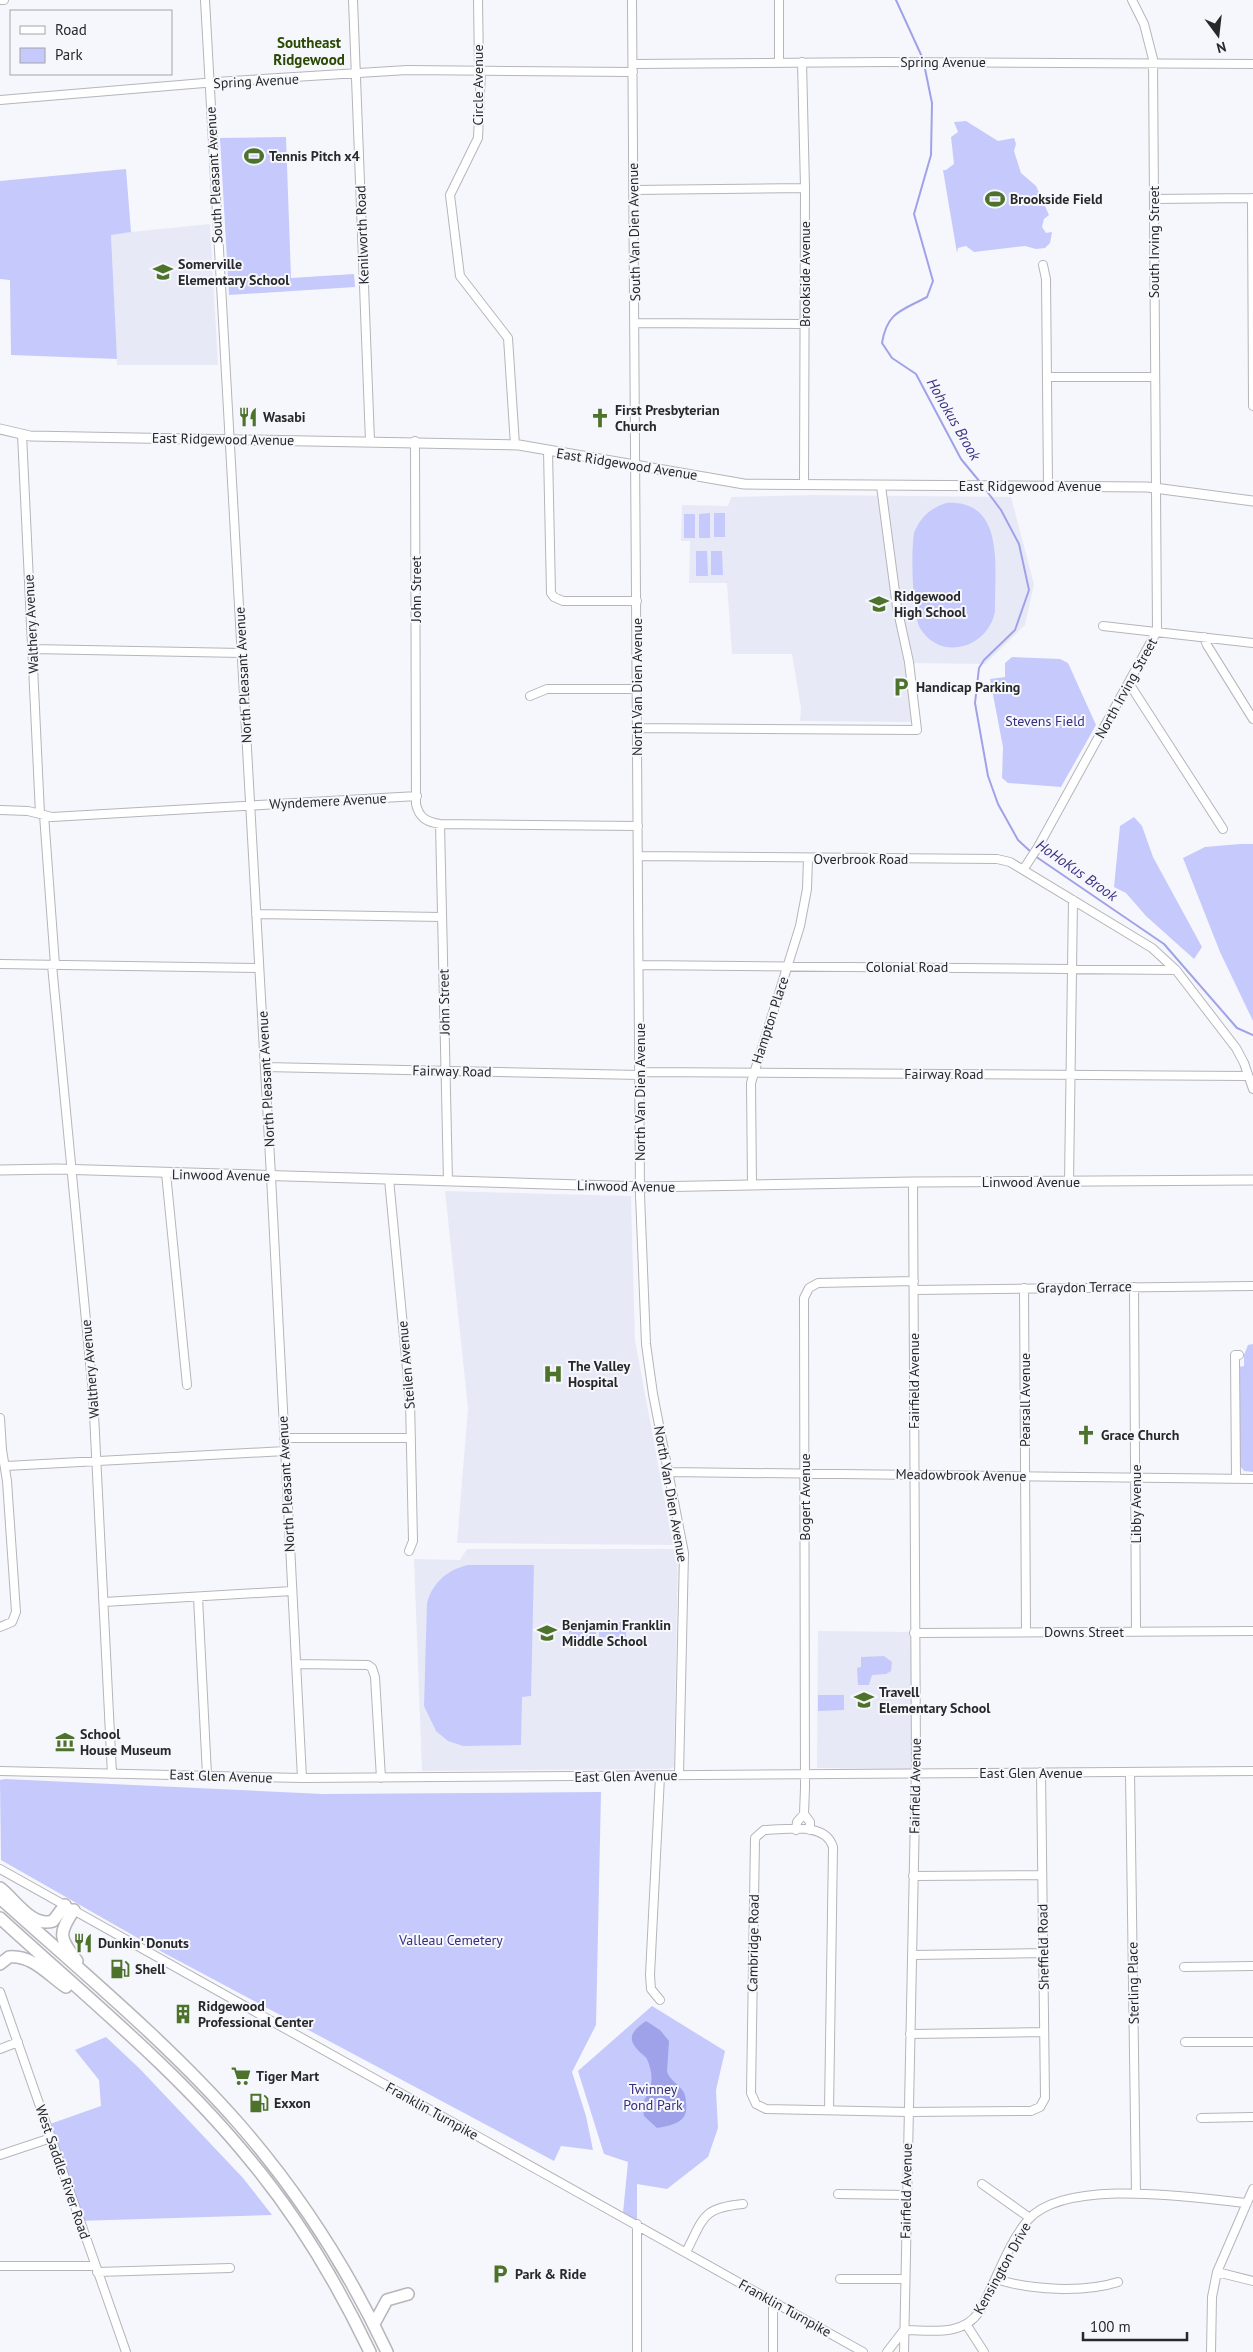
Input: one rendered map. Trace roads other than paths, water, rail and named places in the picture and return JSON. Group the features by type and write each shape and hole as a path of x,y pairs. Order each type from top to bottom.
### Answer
{"highway":[{"path":"0,1888 29,1914 43,1922 53,1920 69,1908"},
{"path":"0,1898 196,2079 260,2149 316,2225 374,2324 387,2352"},
{"path":"69,1908 62,1928 63,1941 95,1985"},
{"path":"0,1918 98,2007 199,2103 266,2179 320,2257 370,2352"},
{"path":"0,1964 9,1957 28,1960 98,2007"},
{"path":"374,2324 387,2300 408,2294"}],"main road":[{"name":"East Ridgewood Avenue","path":"0,429 22,434 229,440 415,441 515,445 636,464 744,484 1156,488 1253,501"},
{"name":"Linwood Avenue","path":"0,1170 71,1170 640,1187 914,1182 1253,1180"}],"street":[{"name":"South Pleasant Avenue","path":"205,0 229,440"},
{"name":"Kenilworth Road","path":"353,0 370,441"},
{"name":"Circle Avenue","path":"478,0 479,67 481,71 478,138 450,195 460,276 508,338 515,445"},
{"name":"South Van Dien Avenue","path":"632,0 636,464"},
{"path":"779,0 779,63"},
{"name":"South Irving Street","path":"1132,0 1149,38 1153,64 1156,488"},
{"name":"Spring Avenue","path":"0,100 210,83 356,75 407,70 481,71 633,68 802,62 1253,64"},
{"name":"Brookside Avenue","path":"802,62 805,188 804,485"},
{"path":"633,190 805,188"},
{"path":"1154,200 1252,198 1253,406"},
{"path":"1043,265 1046,279 1048,486"},
{"path":"634,323 805,324"},
{"path":"1047,377 1154,377"},
{"name":"Walthery Avenue","path":"22,434 32,649 53,965 93,1394 112,1774"},
{"name":"North Pleasant Avenue","path":"229,440 271,1176 302,1778"},
{"name":"John Street","path":"415,441 417,796"},
{"path":"548,451 551,592 554,597 562,601 637,601"},
{"name":"North Van Dien Avenue","path":"636,464 637,601 635,689 638,826 640,1187 646,1344 653,1394 684,1553 679,1776"},
{"path":"636,728 917,730 907,655 897,607 881,486"},
{"name":"North Irving Street","path":"1023,870 1038,847 1157,631 1156,488"},
{"path":"1103,626 1253,643"},
{"path":"1204,637 1206,645 1253,719"},
{"path":"32,649 242,653"},
{"path":"1128,686 1132,688 1222,829"},
{"path":"530,696 547,689 635,689"},
{"path":"417,796 416,804 421,816 431,823 638,826"},
{"name":"Wyndemere Avenue","path":"0,810 28,811 52,817 417,796"},
{"name":"John Street","path":"440,824 448,1181"},
{"name":"Overbrook Road","path":"638,856 997,859 1010,862 1152,948 1176,970 1236,1048 1253,1089"},
{"name":"Hampton Place","path":"752,1185 751,1083 804,908 808,858"},
{"path":"1069,1182 1073,900"},
{"path":"256,914 442,917"},
{"path":"0,964 259,968"},
{"name":"Colonial Road","path":"639,965 1176,970"},
{"name":"Fairway Road","path":"265,1067 640,1074 1248,1076"},
{"path":"166,1173 187,1385"},
{"name":"Steilen Avenue","path":"389,1179 410,1400 413,1541 409,1551"},
{"name":"Fairfield Avenue","path":"904,2352 915,1775 914,1182"},
{"name":"Bogert Avenue","path":"810,1830 810,1822 804,1814 804,1298 809,1288 818,1283 914,1286"},
{"name":"Graydon Terrace","path":"914,1286 1024,1288 1253,1286"},
{"name":"Libby Avenue","path":"1134,1287 1136,1631"},
{"name":"Pearsall Avenue","path":"1024,1288 1026,1632"},
{"path":"1236,1479 1235,1355 1239,1355"},
{"path":"0,1418 2,1450 6,1466 16,1612 12,1622 0,1627"},
{"path":"284,1438 411,1438"},
{"path":"6,1466 285,1451"},
{"name":"Meadowbrook Avenue","path":"669,1472 1253,1479"},
{"path":"104,1602 292,1591"},
{"path":"198,1597 207,1775"},
{"name":"Downs Street","path":"914,1633 1253,1631"},
{"path":"296,1664 368,1666 374,1670 381,1778"},
{"name":"East Glen Avenue","path":"0,1771 302,1778 1253,1772"},
{"name":"Sheffield Road","path":"908,2112 1027,2111 1040,2107 1045,2098 1041,1772"},
{"name":"Sterling Place","path":"1130,1772 1136,2193"},
{"path":"660,1776 650,1976 651,1989 660,2000"},
{"name":"Bogert Avenue","path":"796,1830 797,1822 804,1814"},
{"name":"Cambridge Road","path":"796,1830 764,1830 755,1838 751,2093 756,2104 766,2109 829,2110"},
{"path":"796,1830 824,1833 833,1847 829,2110 908,2112"},
{"name":"Franklin Turnpike","path":"0,1869 864,2352"},
{"path":"913,1876 1042,1875"},
{"path":"912,1955 1043,1953"},
{"path":"1184,1967 1253,1966"},
{"name":"West Saddle River Road","path":"0,1992 126,2352"},
{"path":"910,2034 1044,2032"},
{"path":"0,2049 18,2042"},
{"path":"1185,2042 1253,2042"},
{"path":"1201,2118 1253,2117"},
{"path":"0,2155 51,2138"},
{"path":"982,2184 1030,2218"},
{"path":"1212,2352 1212,2297 1217,2272 1253,2189"},
{"name":"Kensington Drive","path":"904,2330 947,2331 966,2324 980,2312 1020,2231 1042,2207 1055,2202 1122,2192 1247,2203"},
{"path":"838,2194 906,2195"},
{"path":"686,2252 709,2212 724,2206 743,2204"},
{"path":"637,2224 637,2352"},
{"path":"0,2266 96,2269 230,2268"},
{"path":"1217,2272 1253,2282"},
{"path":"840,2279 904,2279"},
{"path":"996,2279 1034,2288 1094,2288 1118,2282"},
{"path":"773,2301 773,2352"},
{"path":"966,2324 984,2352"},
{"path":"887,2352 904,2330"}],"waterway":[{"name":"Hohokus Brook","path":"896,0 923,59"},
{"name":"Hohokus Brook","path":"924,64 932,103 931,155 914,214 933,281 927,297 897,314 887,325 882,343 892,358 916,374 961,459 980,482"},
{"name":"HoHoKus Brook","path":"986,490 1001,510 1019,544 1029,590 1015,630 984,660 979,668 975,703 988,776 998,804 1018,840 1032,853"},
{"name":"HoHoKus Brook","path":"1035,856 1164,944 1237,1028 1253,1035"}],"place":[{"name":"Tennis Pitch x4","path":"254,156"},
{"name":"Brookside Field","path":"995,199"},
{"name":"Somerville Elementary School","path":"163,272"},
{"name":"Wasabi","path":"248,417"},
{"name":"First Presbyterian Church","path":"600,418"},
{"name":"Ridgewood High School","path":"879,604"},
{"name":"Handicap Parking","path":"901,687"},
{"name":"The Valley Hospital","path":"553,1374"},
{"name":"Grace Church","path":"1086,1435"},
{"name":"Benjamin Franklin Middle School","path":"547,1633"},
{"name":"Travell Elementary School","path":"864,1700"},
{"name":"School House Museum","path":"65,1742"},
{"name":"Dunkin' Donuts","path":"83,1943"},
{"name":"Shell","path":"120,1969"},
{"name":"Ridgewood Professional Center","path":"183,2014"},
{"name":"Tiger Mart","path":"241,2076"},
{"name":"Exxon","path":"259,2103"},
{"name":"Park & Ride","path":"500,2274"}],"district":[{"name":"Southeast Ridgewood","path":"309,50"}],"park label":[{"name":"Stevens Field","path":"1045,721"},
{"name":"Valleau Cemetery","path":"451,1940"},
{"name":"Twinney Pond Park","path":"653,2098"}]}
